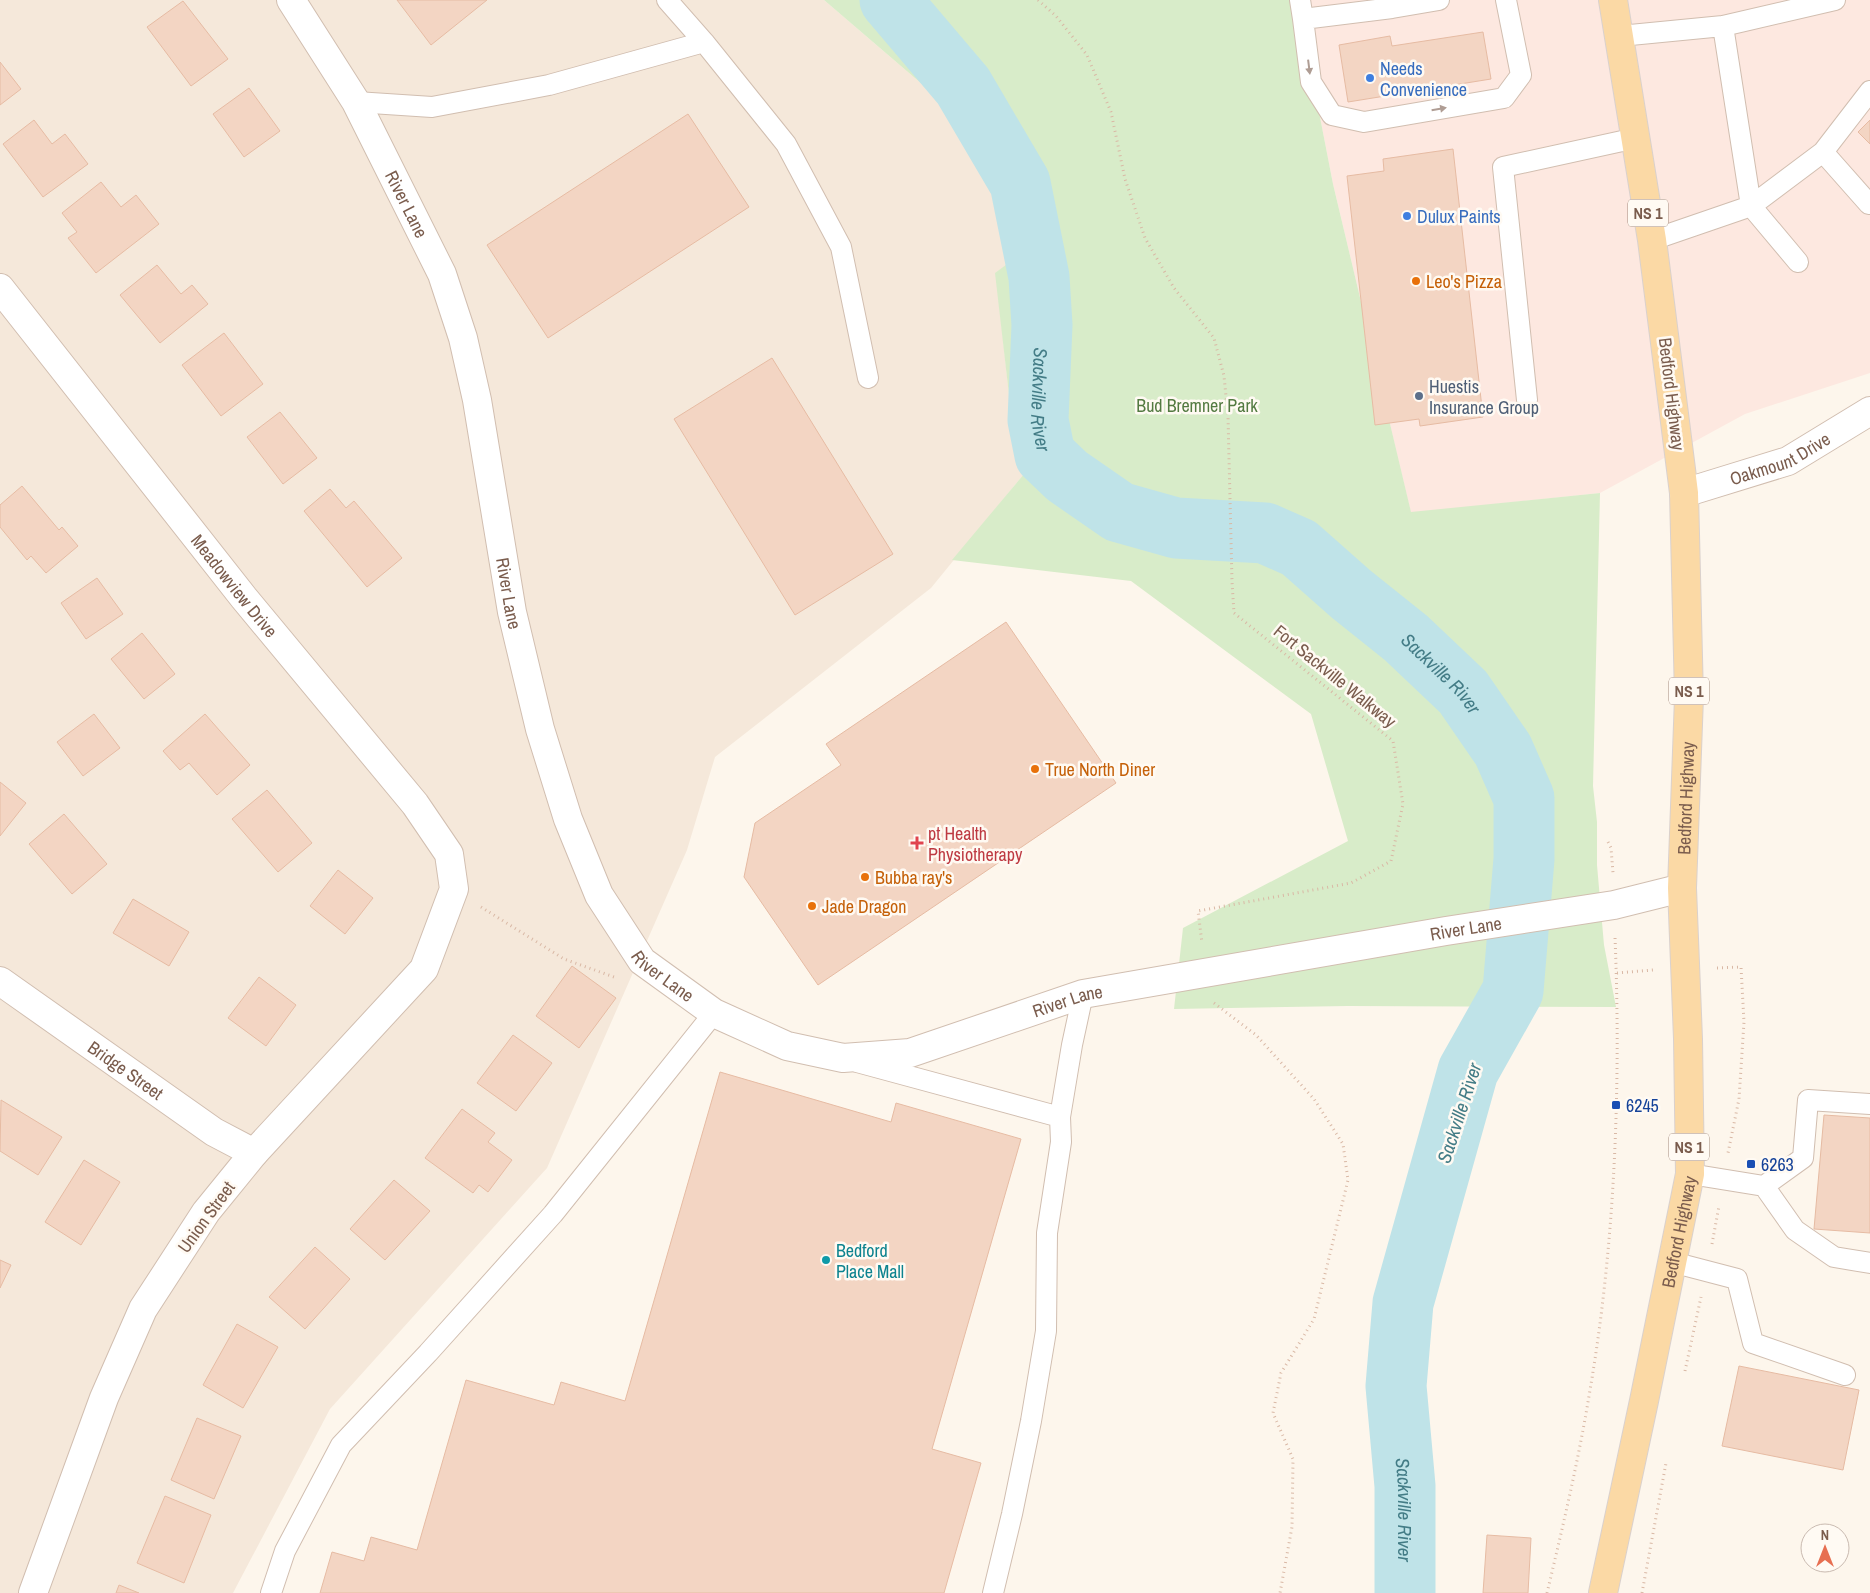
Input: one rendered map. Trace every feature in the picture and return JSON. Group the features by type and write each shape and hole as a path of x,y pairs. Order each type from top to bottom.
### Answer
{"main road":[{"name":"Bedford Highway","path":"1603,1593 1690,1174 1688,1030 1682,888 1689,697 1684,493 1652,240 1613,0"}],"street":[{"name":"River Lane","path":"291,0 356,102 442,274 463,338 477,400 512,612 540,729 568,819 599,895 642,961 714,1013 787,1046 843,1058 910,1053 1083,994 1446,931 1614,905 1682,888"},
{"name":"Meadowview Drive","path":"0,288 244,598 415,804 450,854 454,889"},
{"name":"Oakmount Drive","path":"1684,493 1788,461 1870,411"},
{"name":"Union Street","path":"32,1593 104,1398 143,1310 206,1212 254,1153 424,969 454,889"},
{"name":"Bridge Street","path":"0,981 214,1132 254,1153"}],"lane":[{"path":"667,0 704,42 786,144 841,247 868,378"},
{"path":"1438,0 1392,8 1302,10 1311,82 1332,115 1364,122 1504,98 1521,75 1506,0"},
{"path":"1620,36 1723,26 1835,0"},
{"path":"1723,26 1751,206 1798,262"},
{"path":"356,102 432,107 549,85 704,42"},
{"path":"1652,240 1751,206 1823,152 1870,90"},
{"path":"1527,400 1502,167 1636,138"},
{"path":"1823,152 1869,204"},
{"path":"993,1593 1012,1514 1031,1421 1046,1331 1047,1233 1061,1142 1060,1117 1083,994"},
{"path":"271,1593 285,1551 340,1445 428,1353 554,1214 714,1013"},
{"path":"843,1058 1060,1117"},
{"path":"1690,1174 1764,1186 1803,1158 1808,1100 1870,1104"},
{"path":"1764,1186 1795,1230 1834,1257 1870,1263"},
{"path":"1672,1262 1737,1279 1753,1342 1846,1375"}],"path":[{"name":"Fort Sackville Walkway","path":"1038,0 1056,16 1087,55 1111,112 1125,178 1145,238 1174,288 1214,338 1224,376 1228,416 1234,614 1393,741 1403,804 1391,862 1351,883 1198,911 1205,972 1203,995 1256,1035 1314,1099 1343,1144 1348,1180 1314,1319 1281,1373 1273,1413 1293,1459 1292,1527 1280,1593"},
{"path":"1547,1593 1566,1511 1590,1389 1604,1287 1615,1150 1617,973 1611,848 1608,842"},
{"path":"454,889 564,960 620,980"}],"shaded area":[{"path":"0,0 824,0 944,103 1013,193 1037,242 996,273 1009,395 1024,474 931,588 715,757 687,850 547,1168 330,1409 233,1593 0,1593"},
{"path":"1291,0 1870,0 1870,373 1745,414 1600,493 1411,513 1333,184 1312,76"}],"green space":[{"name":"Bud Bremner Park","path":"824,0 1291,0 1312,76 1333,184 1411,512 1600,493 1593,786 1597,822 1597,865 1604,945 1616,1007 1348,1006 1174,1009 1183,928 1348,841 1311,714 1131,581 952,560 1024,474 1009,395 995,273 1037,242 1013,193 944,103"}],"building":[{"path":"397,0 487,0 431,45"},
{"path":"183,1 228,59 191,86 147,27"},
{"path":"1483,32 1491,79 1348,102 1339,45 1390,36 1392,46"},
{"path":"0,62 21,89 0,105"},
{"path":"249,88 280,131 244,157 213,114"},
{"path":"688,114 749,207 548,338 487,245"},
{"path":"34,120 52,144 65,134 88,164 43,197 3,144"},
{"path":"1870,120 1870,144 1858,132"},
{"path":"1453,149 1483,417 1420,426 1419,419 1375,425 1347,176 1384,171 1383,159"},
{"path":"101,182 121,207 136,195 159,224 96,273 68,238 77,232 62,213"},
{"path":"157,265 181,294 192,285 208,304 160,343 120,295"},
{"path":"224,333 263,384 221,416 182,365"},
{"path":"772,358 893,554 795,615 674,419"},
{"path":"280,412 317,458 283,484 247,437"},
{"path":"22,486 59,530 62,527 78,546 46,573 31,556 27,560 0,527 0,505"},
{"path":"330,489 346,508 354,501 402,558 367,587 304,511"},
{"path":"97,578 123,614 86,639 61,603"},
{"path":"1006,622 1116,783 818,985 744,877 755,823 841,765 826,744"},
{"path":"142,633 175,674 144,699 111,659"},
{"path":"94,714 120,748 83,776 57,742"},
{"path":"205,714 250,765 217,795 189,763 180,770 163,751"},
{"path":"0,782 26,803 0,836"},
{"path":"267,790 312,843 278,872 232,819"},
{"path":"64,814 107,864 72,894 29,844"},
{"path":"338,870 373,898 345,934 310,906"},
{"path":"133,899 189,932 169,966 113,933"},
{"path":"572,966 616,998 579,1048 536,1016"},
{"path":"259,977 296,1005 266,1046 228,1018"},
{"path":"513,1035 552,1063 516,1111 477,1083"},
{"name":"Bedford Place Mall","path":"720,1072 891,1122 896,1103 1021,1139 932,1449 981,1463 944,1593 320,1593 332,1552 364,1561 371,1537 417,1550 466,1380 554,1405 561,1382 625,1401"},
{"path":"1,1100 62,1137 38,1175 0,1151"},
{"path":"462,1109 495,1133 488,1142 512,1160 488,1192 479,1185 473,1193 425,1158"},
{"path":"1824,1115 1870,1118 1870,1233 1814,1229"},
{"path":"84,1160 120,1182 81,1245 45,1222"},
{"path":"394,1180 430,1211 385,1260 350,1229"},
{"path":"315,1247 350,1279 305,1329 269,1297"},
{"path":"0,1260 11,1265 0,1288"},
{"path":"237,1324 278,1347 243,1408 203,1385"},
{"path":"1739,1366 1859,1390 1843,1470 1722,1446"},
{"path":"197,1418 241,1436 214,1499 171,1480"},
{"path":"165,1496 211,1515 184,1583 137,1563"},
{"path":"1487,1535 1531,1538 1528,1593 1483,1593"},
{"path":"119,1585 139,1593 116,1593"}],"waterway":[{"name":"Sackville River","path":"890,0 963,86 1020,183 1039,277 1042,325 1038,420 1045,455 1067,476 1119,512 1176,528 1265,533 1299,548 1351,594 1406,638 1463,692 1503,750 1524,798 1524,859 1513,991 1468,1071 1403,1303 1396,1386 1405,1486 1405,1593"}],"place":[{"name":"Needs Convenience","path":"1370,78"},
{"name":"Dulux Paints","path":"1407,216"},
{"name":"Leo's Pizza","path":"1416,281"},
{"name":"Huestis Insurance Group","path":"1419,396"},
{"name":"True North Diner","path":"1035,769"},
{"name":"pt Health Physiotherapy","path":"917,843"},
{"name":"Bubba ray's","path":"865,877"},
{"name":"Jade Dragon","path":"812,906"},
{"name":"6245","path":"1616,1105"},
{"name":"6263","path":"1751,1164"},
{"name":"Bedford Place Mall","path":"826,1260"}]}
